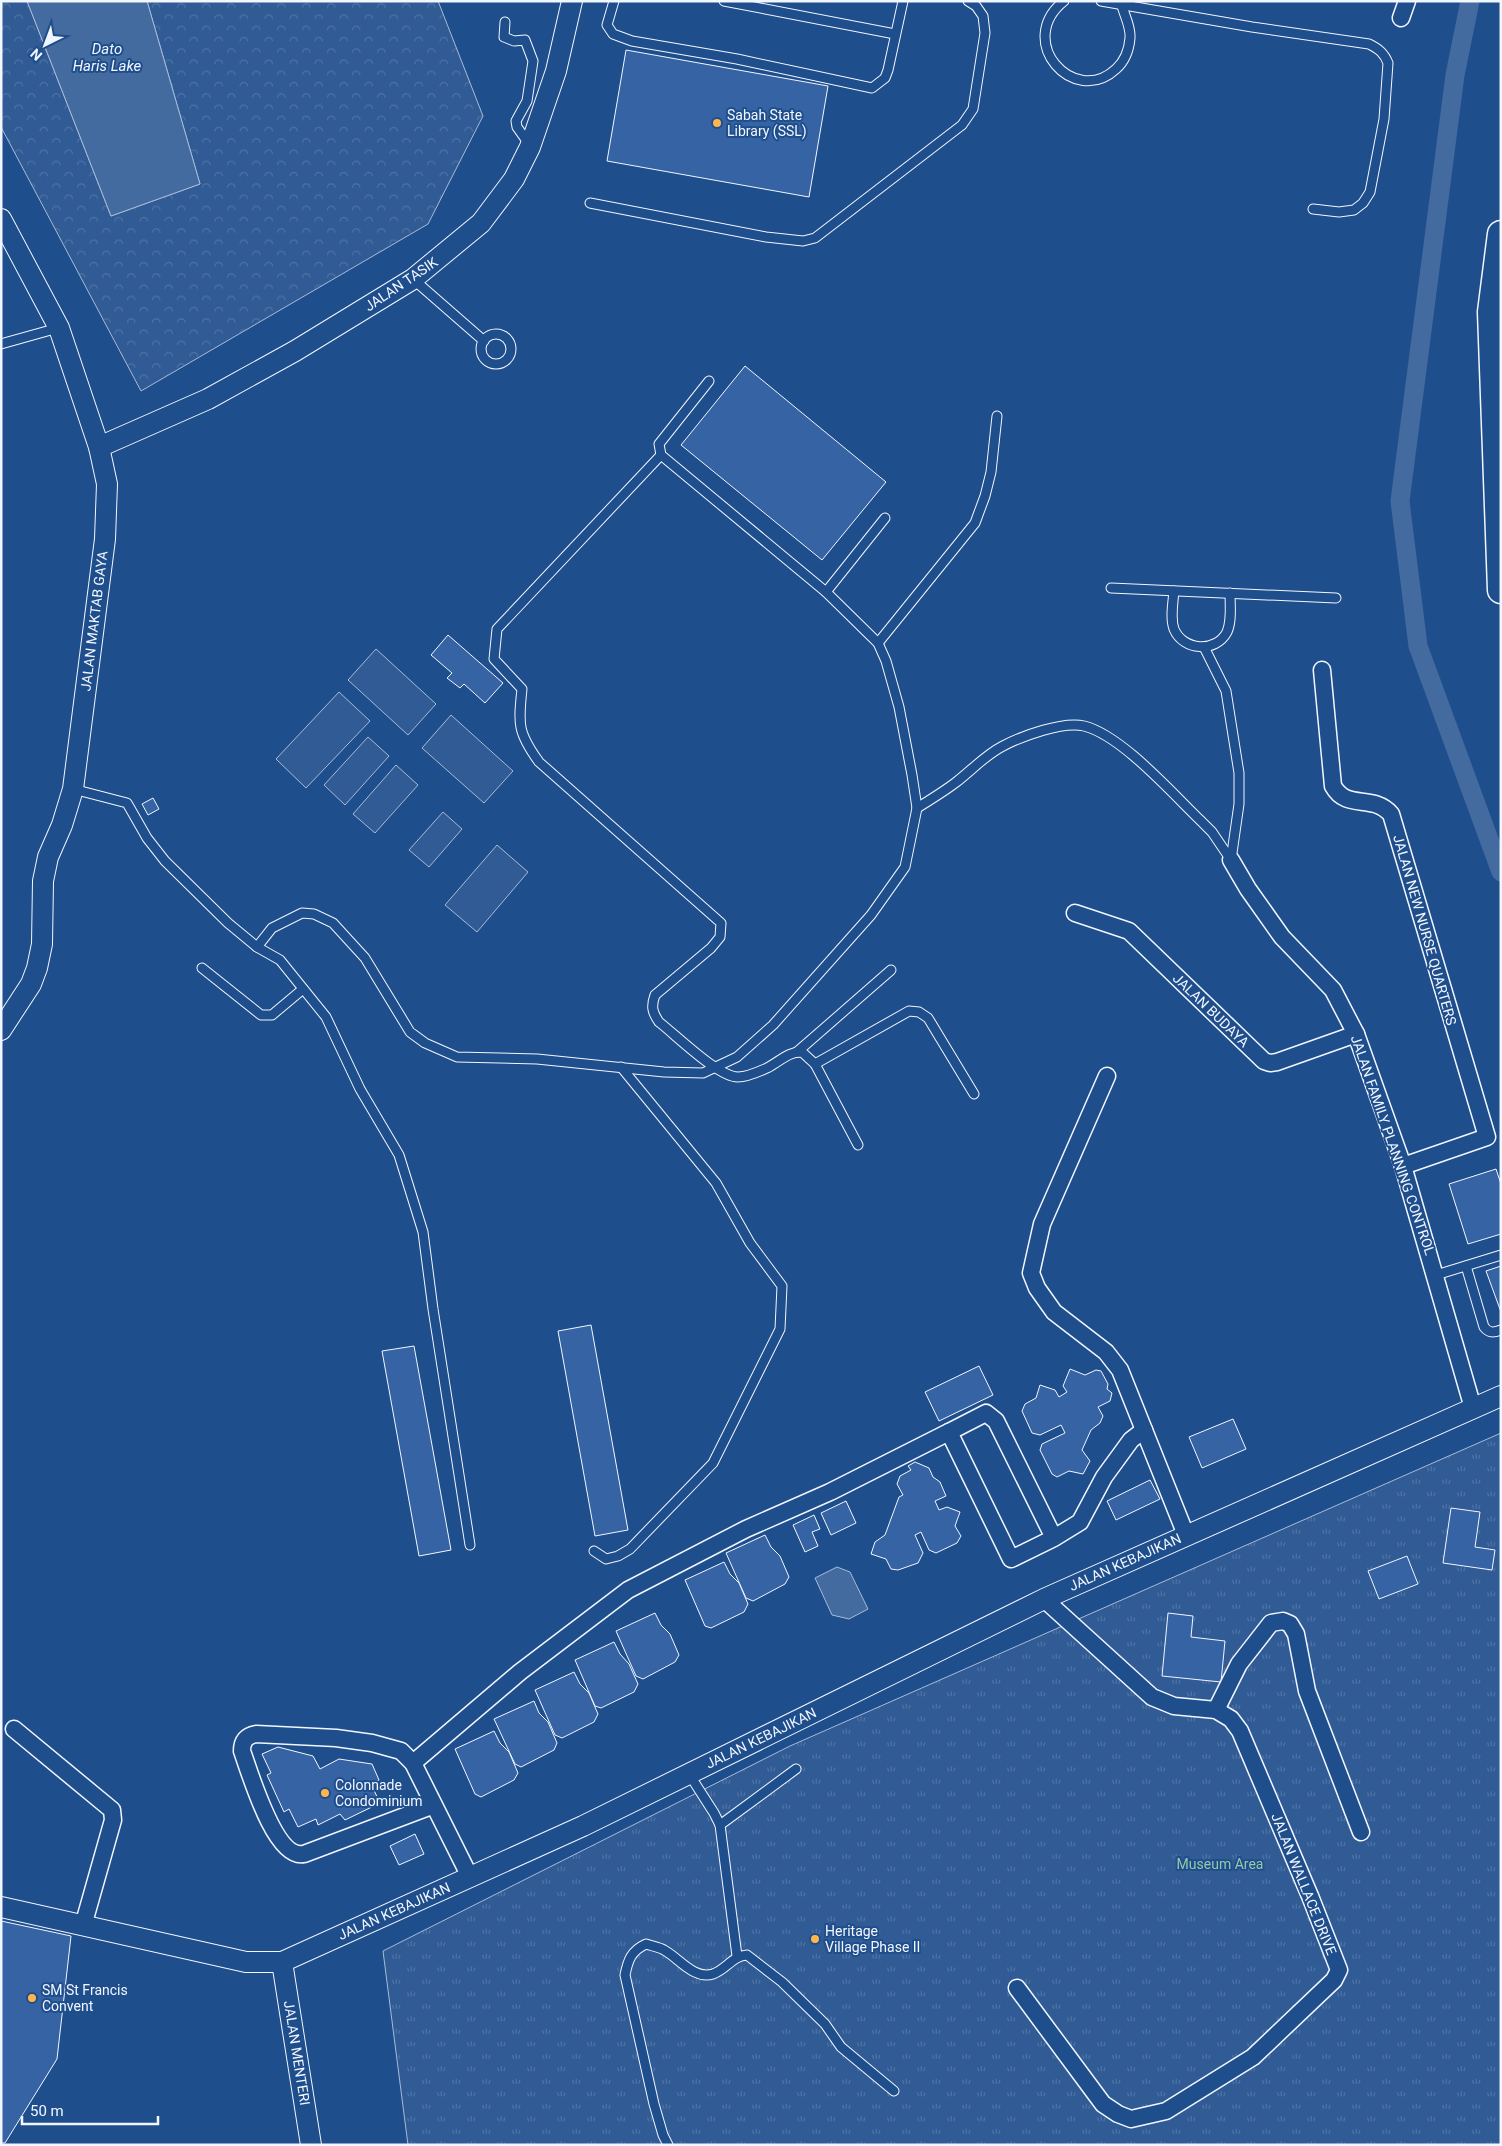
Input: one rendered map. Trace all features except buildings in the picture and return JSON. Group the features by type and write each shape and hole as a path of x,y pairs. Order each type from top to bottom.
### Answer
{"main road":[{"path":"1501,234 1492,312 1498,443 1501,590"}],"street":[{"name":"JALAN TASIK","path":"99,447 208,399 294,351 413,279 481,223 514,179 530,147 556,72 572,1"},
{"path":"1401,18 1407,1"},
{"name":"JALAN MAKTAB GAYA","path":"1,1030 31,984 37,968 42,944 43,881 48,857 62,824 73,788 106,530 107,484 99,447 59,328 2,224"},
{"name":"JALAN NEW NURSE QUARTERS","path":"1322,670 1333,786 1337,793 1344,798 1377,803 1391,814 1487,1137 1403,1166"},
{"name":"JALAN FAMILY PLANNING CONTROL","path":"1231,860 1256,901 1282,937 1333,990 1356,1034 1403,1166 1474,1408"},
{"name":"JALAN BUDAYA","path":"1075,913 1129,931 1264,1061 1270,1063 1277,1062 1356,1034"},
{"path":"1107,1076 1042,1224 1031,1273 1037,1288 1054,1312 1106,1352 1120,1370 1186,1535"},
{"name":"JALAN KEBAJIKAN","path":"1,1907 246,1962 282,1962 583,1826 1044,1599 1501,1396"},
{"path":"413,1762 520,1672 628,1590 746,1529 830,1492 986,1413 996,1420 1054,1538"},
{"path":"949,1432 1011,1559 1054,1538 1080,1522 1104,1477 1131,1440 1144,1430"},
{"path":"1044,1599 1152,1697 1174,1706 1216,1710 1239,1664 1271,1624 1283,1621 1290,1624 1296,1634 1308,1691 1361,1832"},
{"name":"JALAN WALLACE DRIVE","path":"1017,1988 1104,2104 1118,2114 1131,2119 1166,2111 1253,2057 1338,1976 1338,1965 1247,1745 1230,1719 1216,1710"},
{"path":"14,1728 112,1810 113,1820 83,1926"},
{"path":"434,1805 304,1854 295,1854 288,1848 262,1810 242,1752 242,1745 250,1735 256,1734 336,1738 372,1743 401,1751 413,1762 470,1877"},
{"name":"JALAN MENTERI","path":"282,1962 311,2145"}],"lane":[{"path":"614,1 607,26 613,34 632,42 737,59 872,88 885,78 888,70 903,1"},
{"path":"724,1 895,34"},
{"path":"590,203 766,237 802,241 815,238 962,126 973,109 985,33 982,16 976,6 968,1"},
{"path":"1064,1 1052,12 1046,26 1044,41 1048,56 1057,68 1069,77 1084,80 1098,79 1111,74 1122,64 1128,51 1130,37 1121,4"},
{"path":"1102,1 1369,44 1378,48 1385,55 1388,63 1384,119 1370,192 1364,203 1354,210 1339,212 1313,209"},
{"path":"505,22 504,37 514,41 525,40 533,61 527,101 516,121 517,127 530,147"},
{"path":"413,279 484,341"},
{"path":"1,344 59,328"},
{"path":"257,947 272,928 302,913 314,914 333,923 365,958 410,1032 426,1043 457,1057 537,1059 664,1072 703,1073 737,1057 773,1025 871,915 905,867 917,808 899,707 886,661 878,643 826,592 662,455 659,444 710,381"},
{"path":"878,643 975,523 991,472 997,416"},
{"path":"662,455 497,629 494,659 522,689 519,716 524,741 539,762 721,922 720,937 711,948 655,995 652,1005 653,1013 659,1022 715,1068 725,1074 739,1077 752,1074 797,1052 891,970"},
{"path":"826,592 884,518"},
{"path":"1110,588 1336,598"},
{"path":"1174,591 1172,620 1174,629 1179,637 1195,647 1214,645 1226,632 1229,622 1230,593"},
{"path":"1204,647 1226,690 1239,773 1240,804 1231,860"},
{"name":"JALAN FAMILY PLANNING CONTROL","path":"917,808 955,784 1002,746 1026,736 1060,727 1082,726 1104,734 1123,747 1212,832 1231,860"},
{"path":"73,788 127,803 164,861 228,923 257,947 280,960 326,1017 360,1089 398,1155 423,1232 433,1309 470,1545"},
{"path":"202,968 261,1015 272,1015 303,989"},
{"path":"815,1064 909,1011 919,1012 928,1018 974,1094"},
{"path":"797,1052 802,1052 815,1064 858,1145"},
{"path":"594,1551 606,1558 618,1556 630,1548 713,1463 780,1329 782,1286 750,1243 716,1183 621,1067"},
{"path":"1436,1275 1501,1255"},
{"path":"1466,1266 1484,1327 1494,1333 1501,1330"},
{"path":"720,1825 796,1769"},
{"path":"689,1774 714,1812 720,1825 737,1956"},
{"path":"668,2145 663,2135 654,2104 625,1975 629,1958 638,1948 646,1944 664,1950 698,1974 712,1974 737,1956 747,1955 782,1982 826,2024 841,2047 894,2091"}],"green space":[{"path":"1,1 27,1 111,216 200,184 147,1 438,1 483,116 428,224 141,391 1,127"},
{"path":"376,649 436,704 408,735 348,680"},
{"path":"339,692 370,721 306,788 276,759"},
{"path":"451,715 513,771 484,803 422,748"},
{"path":"368,737 389,756 345,805 324,785"},
{"path":"396,765 418,785 375,833 353,814"},
{"path":"443,812 462,829 429,867 409,850"},
{"path":"497,845 528,872 477,932 445,905"},
{"name":"Museum Area","path":"1501,1433 1501,2145 408,2145 383,1951 790,1746"}],"water":[{"name":"Dato Haris Lake","path":"27,1 147,1 200,184 111,216"},
{"path":"837,1567 850,1572 868,1609 849,1619 832,1615 815,1578"}],"waterway":[{"path":"1470,1 1455,75 1400,501 1418,646 1501,872"}],"place":[{"name":"Sabah State Library (SSL)","path":"717,123"},
{"name":"Colonnade Condominium","path":"325,1793"},
{"name":"Heritage Village Phase II","path":"815,1939"},
{"name":"SM St Francis Convent","path":"32,1998"}]}
